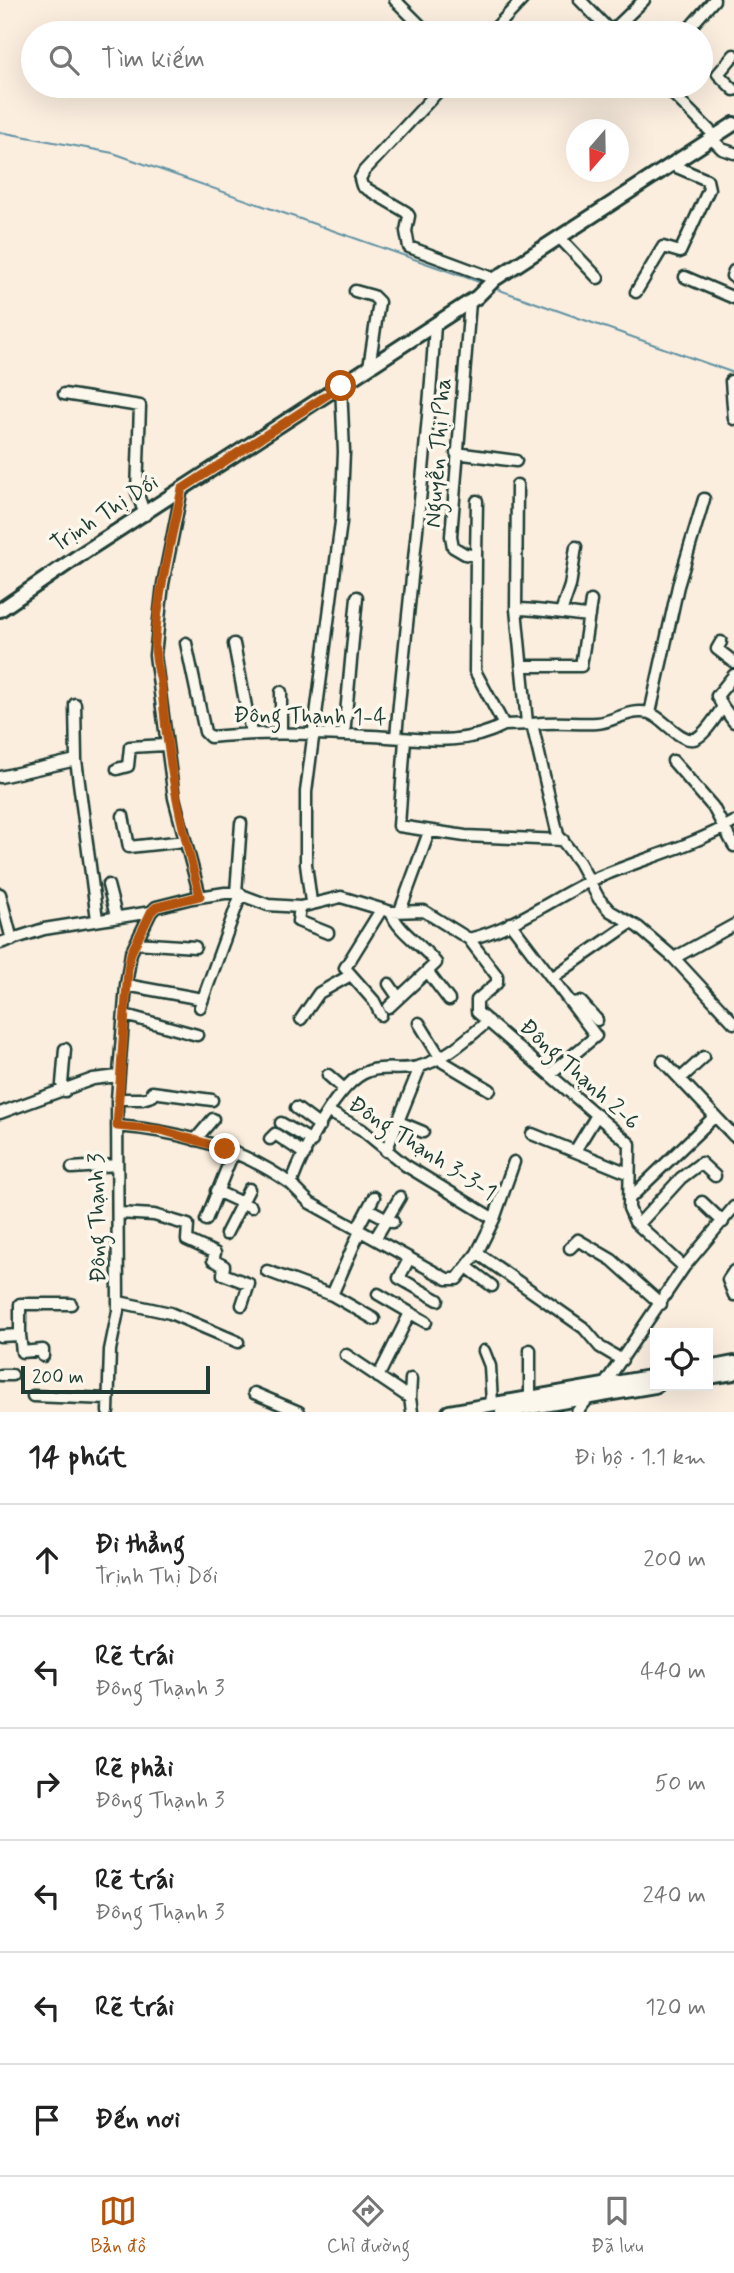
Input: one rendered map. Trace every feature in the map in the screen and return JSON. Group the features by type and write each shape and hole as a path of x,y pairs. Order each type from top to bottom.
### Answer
{"main road":[{"name":"Trịnh Thị Dối","path":"0,610 475,298 494,280 734,124"},
{"path":"713,1367 734,1363"},
{"path":"713,1376 734,1373"},
{"path":"497,1408 530,1398 650,1377"},
{"path":"449,1412 650,1387"}],"street":[{"path":"396,0 416,21"},
{"path":"502,21 522,0"},
{"path":"624,21 645,0"},
{"path":"695,21 714,0"},
{"path":"587,2 602,21"},
{"path":"734,55 718,74 734,90"},
{"path":"432,98 364,171 360,179 362,186 406,212 409,216 406,231 409,247 494,280"},
{"path":"676,98 722,149 734,153"},
{"path":"636,292 663,247 680,252 709,189 707,180 672,165"},
{"path":"559,237 598,278"},
{"path":"685,277 734,298"},
{"path":"355,291 373,296 379,302 369,367"},
{"name":"Nguyễn Thị Pha","path":"475,298 456,453 451,536 453,547 465,554 476,556"},
{"path":"435,324 428,441 406,623 399,826 429,832 524,841 563,840"},
{"path":"731,382 734,418"},
{"path":"311,902 306,864 306,792 341,522 344,452 341,386"},
{"path":"64,394 140,406 138,492 145,514"},
{"path":"456,453 516,461"},
{"path":"517,485 516,610 521,666 530,723 558,835 610,911 631,923 674,958 734,1023"},
{"path":"182,489 170,544 155,642 165,745 185,841 200,896"},
{"path":"650,713 678,586 704,499"},
{"path":"477,501 475,671 504,725 566,720 601,723 631,713 650,713 686,739 694,739 723,707"},
{"path":"561,612 570,586 576,547"},
{"path":"344,735 357,597"},
{"path":"521,666 581,666 591,601"},
{"path":"516,610 589,616"},
{"path":"721,642 717,649 734,662"},
{"name":"Đông Thạnh 1-4","path":"186,643 205,732 209,737 281,733 436,742 465,740 504,725"},
{"path":"234,644 251,733"},
{"path":"734,675 717,696 734,722"},
{"path":"281,692 281,733"},
{"path":"75,704 76,760 97,919"},
{"path":"117,769 128,766 130,747 165,745"},
{"path":"0,777 76,760"},
{"path":"673,761 713,807 734,846"},
{"path":"123,816 129,847 185,841"},
{"path":"0,943 44,929 151,912 156,907 200,896 239,893 268,905 300,907 311,902 341,897 391,911 424,911 469,939 510,923 589,882 734,822"},
{"path":"126,985 201,1003 239,893 241,823"},
{"path":"391,911 393,920 428,951 436,963 385,1011 349,976 345,968 391,911 429,832"},
{"path":"108,885 116,916"},
{"path":"0,894 12,940"},
{"path":"300,907 298,921 328,933"},
{"name":"Đông Thạnh 3","path":"108,1412 110,1350 118,1302 118,1076 131,953 151,912"},
{"path":"510,923 596,1036 551,1073"},
{"path":"553,977 631,923"},
{"path":"674,958 734,925"},
{"name":"Đông Thạnh 2-6","path":"469,939 497,976 497,983 477,1000 475,1006 488,1021 630,1144 629,1208 638,1225 684,1268"},
{"path":"136,943 195,947"},
{"path":"427,971 449,1000"},
{"path":"300,1019 318,993 349,976"},
{"path":"389,984 398,997"},
{"path":"572,1003 580,1002 597,1020"},
{"path":"125,1015 197,1035"},
{"name":"Đông Thạnh 2-6","path":"291,1184 304,1154 344,1089 369,1071 420,1067 458,1046 488,1021"},
{"path":"419,1023 439,1056 490,1090"},
{"path":"65,1049 62,1084 65,1091"},
{"path":"680,1079 704,1057"},
{"path":"663,1061 734,1136"},
{"path":"386,1151 420,1067"},
{"path":"328,1075 344,1089"},
{"path":"0,1113 93,1079 118,1076"},
{"path":"117,1099 142,1099 152,1096 152,1092 164,1091 212,1100"},
{"path":"296,1108 320,1126"},
{"name":"Đông Thạnh 3-3-1","path":"329,1112 361,1129 386,1151 494,1219"},
{"path":"575,1151 597,1115"},
{"path":"629,1199 715,1116"},
{"path":"195,1140 213,1119"},
{"path":"399,1122 423,1132"},
{"path":"281,1123 312,1141"},
{"path":"117,1126 161,1130 266,1166 291,1184 310,1203 454,1281 477,1253 494,1219 514,1162"},
{"path":"270,1139 275,1134 304,1154"},
{"path":"532,1134 628,1173"},
{"path":"205,1220 233,1153"},
{"path":"638,1225 681,1178 701,1163 715,1176"},
{"path":"72,1168 117,1165"},
{"path":"226,1234 246,1205 249,1189"},
{"path":"216,1191 246,1205"},
{"path":"332,1295 374,1197"},
{"path":"375,1239 390,1221 400,1197"},
{"path":"702,1202 723,1222"},
{"path":"604,1385 684,1268 734,1207"},
{"path":"368,1209 390,1221"},
{"path":"118,1213 154,1214 188,1225 187,1240 215,1253 213,1260 224,1266 223,1274 249,1284 242,1305"},
{"path":"570,1248 578,1240 598,1251 661,1304"},
{"path":"477,1253 584,1328 600,1347 622,1360"},
{"path":"409,1259 398,1278 438,1300"},
{"path":"467,1267 492,1286"},
{"path":"267,1271 332,1295 374,1319"},
{"path":"734,1271 728,1280 734,1295"},
{"path":"377,1294 426,1322"},
{"path":"118,1302 170,1313 238,1342"},
{"path":"43,1356 43,1350 22,1352 20,1304 71,1304"},
{"path":"378,1377 410,1313"},
{"path":"0,1336 20,1335"},
{"path":"530,1350 530,1398"},
{"path":"484,1351 490,1366 497,1408"},
{"path":"345,1355 410,1398"},
{"path":"0,1375 12,1375"},
{"path":"411,1379 412,1412"},
{"path":"254,1393 299,1412"},
{"path":"33,1396 108,1399"},
{"path":"577,1412 590,1396"}],"waterway":[{"path":"0,132 113,153 482,283"},
{"path":"494,288 734,373"}],"route":[{"path":"225,1149 161,1130 117,1126 117,1088 131,953 156,907 200,896 174,798 165,745 162,686 155,655 163,584 182,489 341,386"}]}
